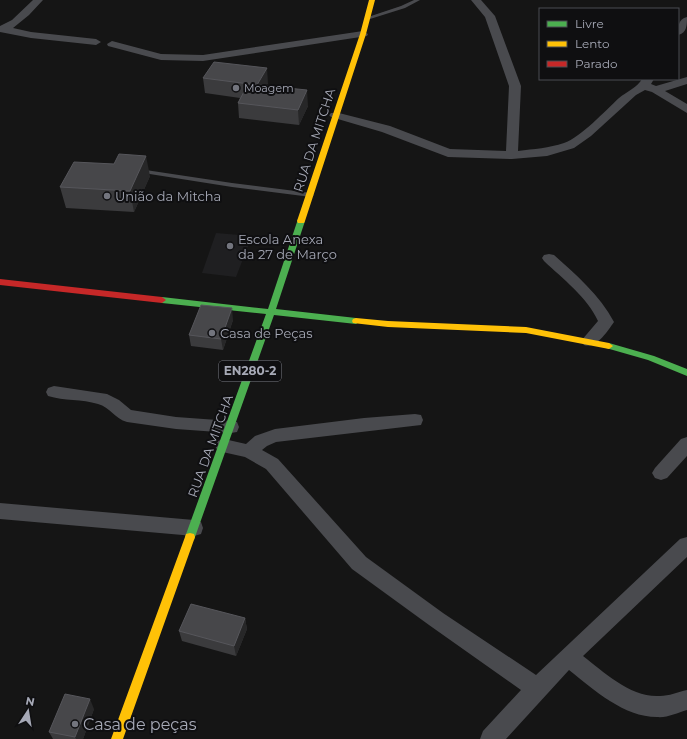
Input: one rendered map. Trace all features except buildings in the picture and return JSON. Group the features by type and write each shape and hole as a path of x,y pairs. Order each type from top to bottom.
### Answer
{"main road":[{"name":"RUA DA MITCHA","path":"117,739 231,427 271,312 363,34 372,0"},
{"path":"0,282 388,324 526,330 619,348 651,358 687,373"}],"street":[{"path":"2,29 30,9 38,0"},
{"path":"476,0 490,16 515,86 512,155"},
{"path":"679,31 687,20"},
{"path":"2,29 31,35 96,42"},
{"path":"112,44 160,57 203,58 363,34"},
{"path":"336,115 386,129 448,154 512,155 547,152 570,145 587,133 632,93 649,85 687,80"},
{"path":"649,85 687,109"},
{"path":"549,258 581,290 603,315 606,322 589,342"},
{"path":"54,392 101,398 113,404 127,416 176,423 231,427"},
{"path":"249,451 261,440 275,436 364,424 415,420"},
{"path":"661,474 687,444"},
{"path":"224,446 249,451 272,464 359,563 436,619 537,688"},
{"path":"0,511 194,528"},
{"path":"492,739 537,688 568,657 687,545"},
{"path":"568,657 627,699 645,705 658,707 687,700"}],"lane":[{"path":"368,18 403,7 418,0"},
{"path":"128,170 232,185 311,194"}],"shaded area":[{"name":"Escola Anexa da 27 de Março","path":"216,233 252,236 236,277 202,273"}],"traffic: fast":[{"path":"190,537 271,312 301,221"},
{"path":"162,300 356,321"},
{"path":"609,346 651,358 687,373"}],"traffic: slow":[{"path":"301,221 363,34 372,0"},
{"path":"356,321 388,324 526,330 609,346"},
{"path":"117,739 190,537"}],"traffic: jam":[{"path":"0,282 162,300"}],"place":[{"name":"Moagem","path":"236,88"},
{"name":"União da Mitcha","path":"107,196"},
{"name":"Escola Anexa da 27 de Março","path":"230,246"},
{"name":"Casa de Peças","path":"212,333"},
{"name":"Casa de peças","path":"75,724"}]}
